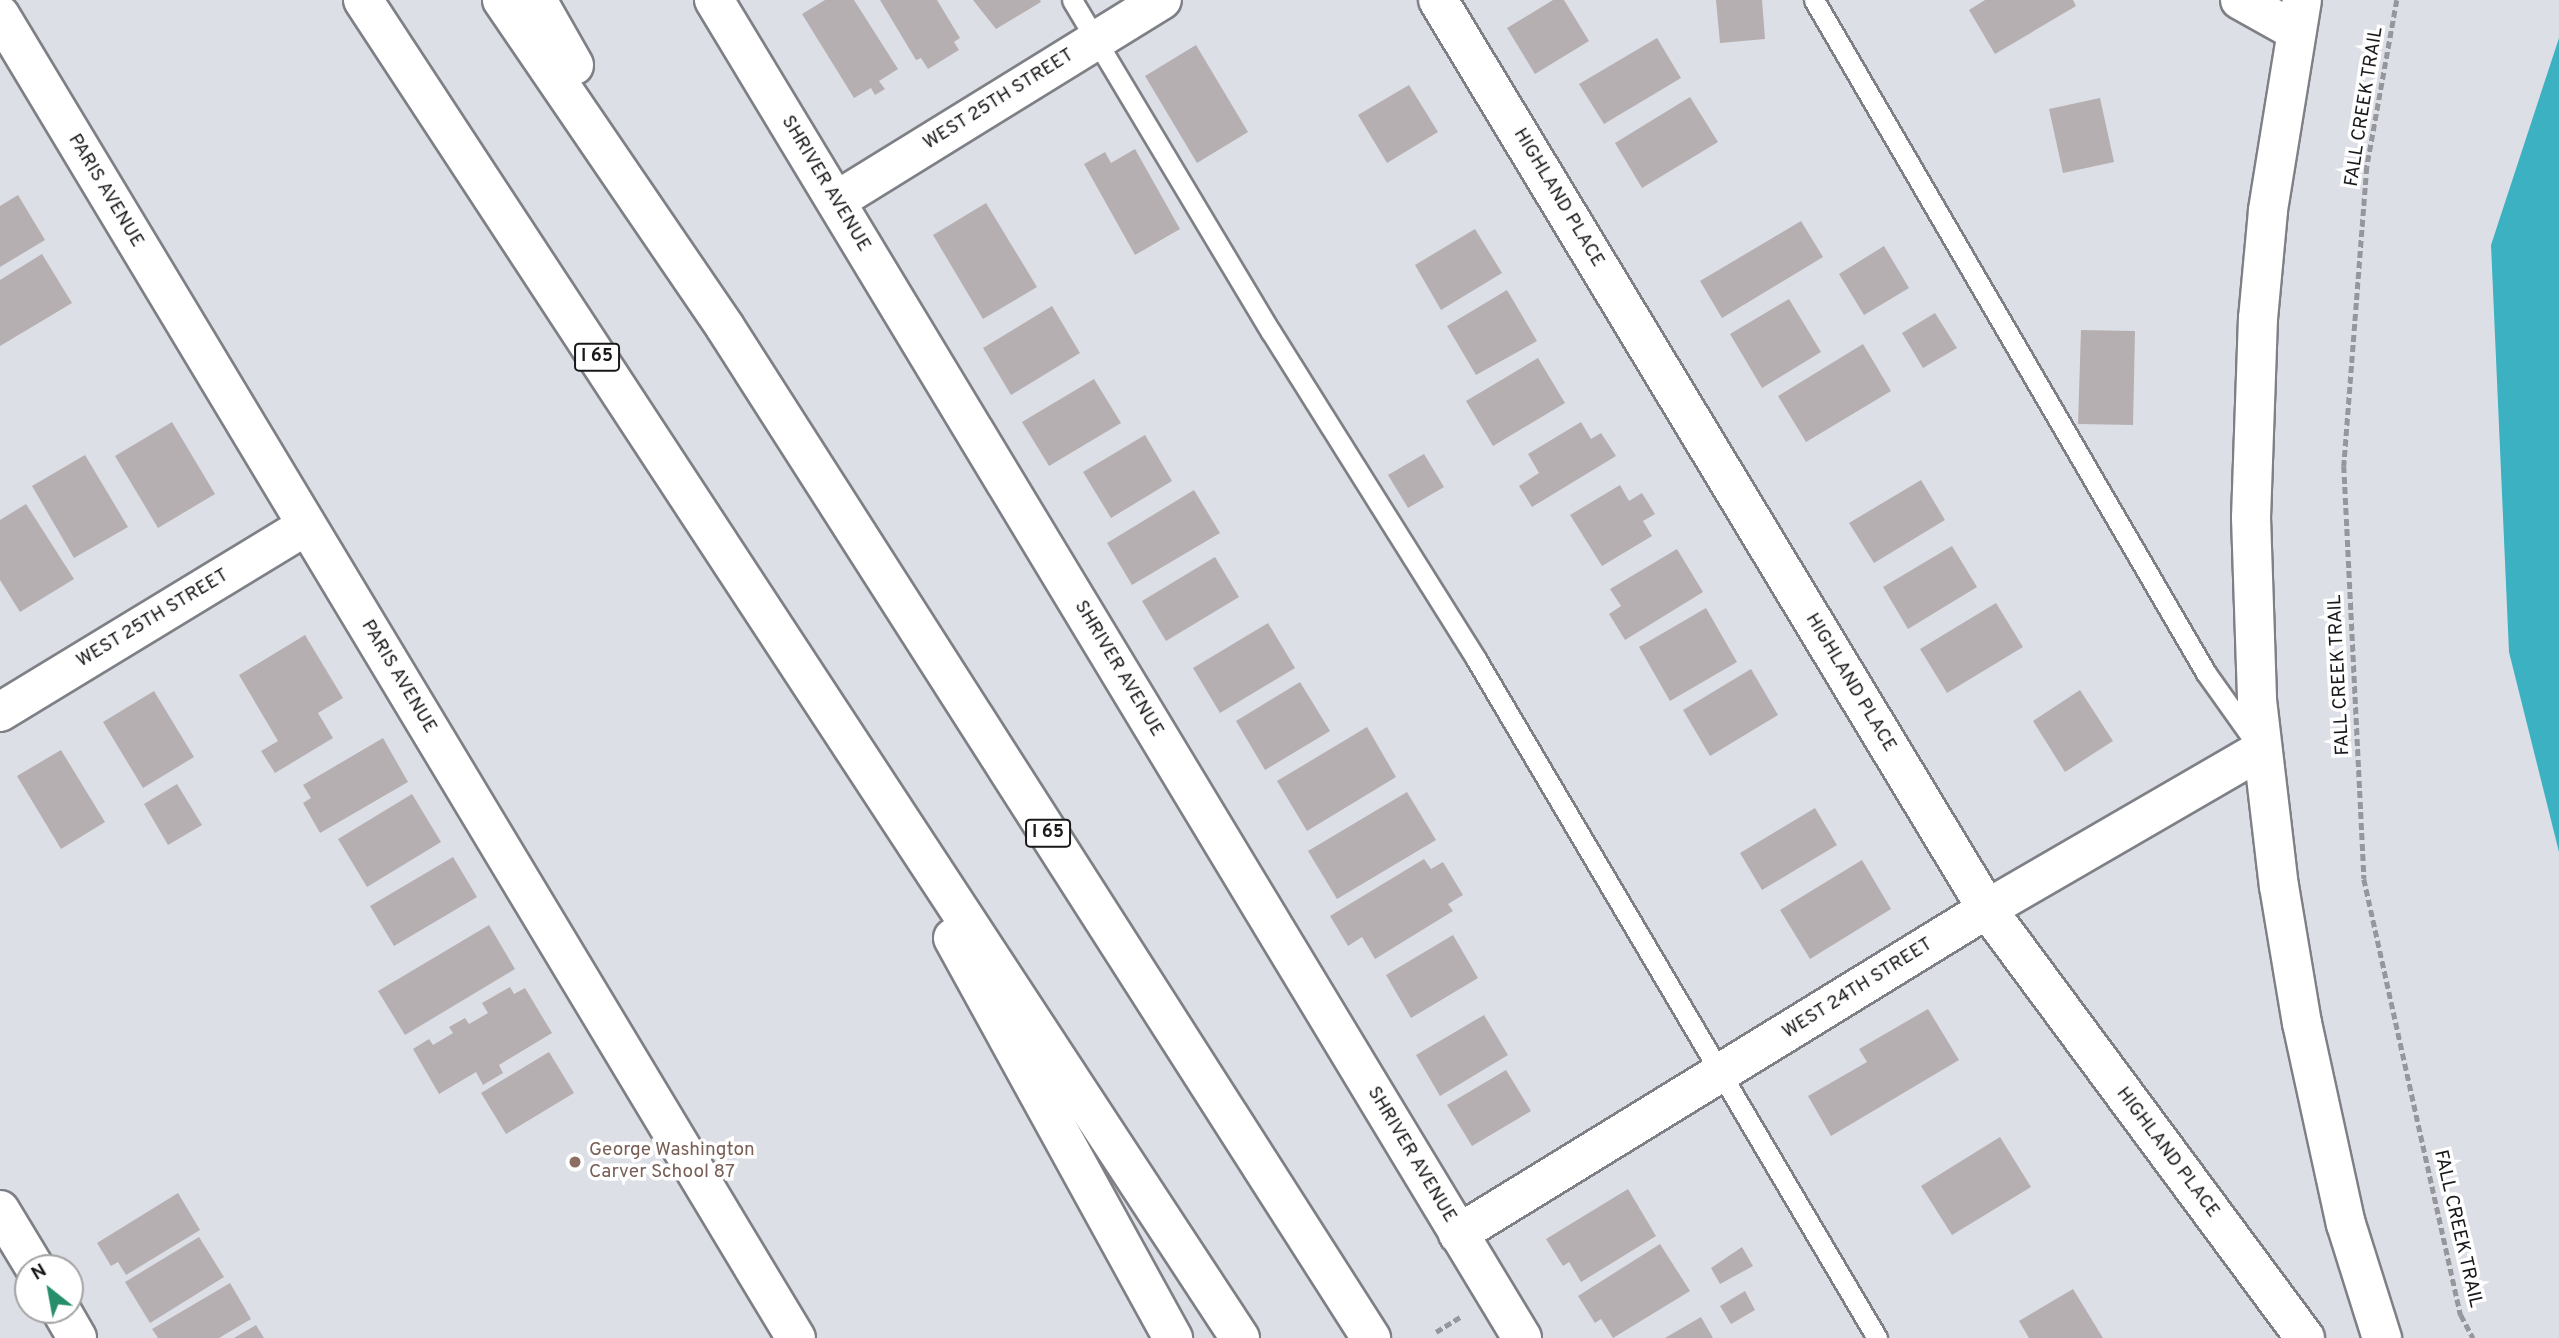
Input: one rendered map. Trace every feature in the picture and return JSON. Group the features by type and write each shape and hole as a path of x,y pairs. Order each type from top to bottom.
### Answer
{"main road":[{"name":"I 65","path":"363,0 1240,1338"},
{"name":"I 65","path":"502,0 725,327 1371,1338"},
{"path":"537,0 725,327"},
{"name":"SHRIVER AVENUE","path":"714,0 1522,1338"},
{"name":"WEST 25TH STREET","path":"836,201 1162,0"},
{"name":"HIGHLAND PLACE","path":"1438,0 1987,909 2305,1338"},
{"path":"2240,0 2298,15 2268,211 2253,416 2252,578 2261,750 2302,1023 2346,1224 2382,1338"},
{"name":"PARIS AVENUE","path":"0,15 796,1338"},
{"name":"WEST 25TH STREET","path":"0,712 306,526"},
{"path":"831,715 1172,1338"},
{"name":"WEST 24TH STREET","path":"1458,1234 1987,909 2261,750"},
{"path":"0,1210 27,1254"}],"lane":[{"path":"1072,0 1098,39 1272,332 1476,659 1877,1338"},
{"path":"1814,0 2206,673 2261,750"}],"path":[{"name":"FALL CREEK TRAIL","path":"2397,0 2367,167 2344,466 2364,879 2461,1315 2473,1338"}],"water":[{"path":"2559,38 2559,852 2509,652 2491,245"}],"building":[{"path":"825,0 854,0 898,69 879,81 885,89 875,95 871,88 854,98 802,14"},
{"path":"880,0 937,0 960,38 954,42 959,50 928,69 921,58 916,60"},
{"path":"973,0 1040,0 1041,2 996,29"},
{"path":"1553,0 1564,0 1589,41 1535,74 1507,28"},
{"path":"1716,0 1762,0 1765,39 1720,43"},
{"path":"1985,0 2073,0 2076,6 1995,54 1969,10"},
{"path":"1657,38 1681,78 1604,124 1579,84"},
{"path":"1196,45 1248,132 1197,163 1145,76"},
{"path":"1409,85 1438,132 1387,163 1358,115"},
{"path":"1690,97 1718,142 1642,188 1615,143"},
{"path":"2100,98 2114,162 2063,173 2049,109"},
{"path":"1135,149 1180,229 1135,255 1084,164 1105,152 1111,163"},
{"path":"18,195 45,240 0,267 0,206"},
{"path":"986,203 1037,287 983,319 933,235"},
{"path":"1801,221 1823,257 1722,318 1700,281"},
{"path":"1475,229 1502,273 1441,310 1415,265"},
{"path":"1884,246 1909,288 1864,315 1839,274"},
{"path":"42,254 72,303 0,346 0,280"},
{"path":"1507,290 1537,341 1476,375 1447,326"},
{"path":"1789,299 1821,352 1762,388 1730,334"},
{"path":"1052,306 1080,353 1011,395 983,348"},
{"path":"1935,313 1957,348 1923,368 1902,333"},
{"path":"2081,330 2135,331 2133,425 2078,424"},
{"path":"1863,344 1891,391 1806,442 1778,396"},
{"path":"1538,358 1565,403 1493,446 1466,401"},
{"path":"1094,379 1121,423 1049,466 1022,422"},
{"path":"172,422 215,494 158,528 115,456"},
{"path":"1581,422 1591,439 1601,433 1616,456 1532,507 1519,486 1539,473 1528,454"},
{"path":"1145,435 1172,481 1111,518 1083,472"},
{"path":"1424,454 1444,487 1408,508 1388,475"},
{"path":"85,455 128,527 74,558 32,486"},
{"path":"1921,480 1945,520 1874,563 1849,523"},
{"path":"1620,485 1629,501 1642,493 1655,514 1643,521 1652,536 1602,566 1570,515"},
{"path":"1194,490 1220,533 1132,585 1107,543"},
{"path":"26,504 74,579 20,612 0,580 0,520"},
{"path":"1952,546 1977,587 1908,629 1883,587"},
{"path":"1677,549 1703,592 1625,640 1609,614 1621,606 1610,589"},
{"path":"1215,557 1239,597 1166,641 1142,601"},
{"path":"1996,603 2023,647 1947,693 1920,649"},
{"path":"1706,608 1737,662 1670,701 1639,647"},
{"path":"1268,623 1295,668 1220,713 1193,668"},
{"path":"305,635 343,698 318,713 333,738 275,773 261,751 278,741 239,675"},
{"path":"1751,669 1778,715 1710,756 1683,710"},
{"path":"1300,682 1330,731 1265,770 1236,721"},
{"path":"2080,690 2113,741 2065,772 2033,721"},
{"path":"154,691 194,757 143,788 103,722"},
{"path":"1367,727 1396,777 1307,831 1277,781"},
{"path":"383,738 408,782 320,833 303,803 311,798 303,785"},
{"path":"61,750 105,822 61,849 17,776"},
{"path":"177,784 202,825 168,845 144,804"},
{"path":"1407,792 1436,840 1337,899 1308,851"},
{"path":"412,794 441,842 367,887 338,839"},
{"path":"1815,808 1837,845 1762,890 1740,853"},
{"path":"453,857 477,897 394,946 370,906"},
{"path":"1424,859 1431,869 1443,862 1463,895 1448,904 1453,911 1375,959 1362,937 1348,946 1330,916"},
{"path":"1862,860 1891,909 1810,959 1780,910"},
{"path":"489,925 515,969 405,1035 378,991"},
{"path":"1453,935 1478,978 1411,1018 1386,975"},
{"path":"510,987 514,994 525,988 552,1033 499,1065 503,1073 483,1085 476,1072 439,1094 413,1049 429,1039 433,1045 453,1033 449,1027 465,1018 469,1024 488,1013 482,1003"},
{"path":"1928,1009 1959,1060 1831,1136 1808,1096 1867,1062 1859,1049"},
{"path":"1484,1015 1508,1055 1440,1096 1416,1055"},
{"path":"549,1052 574,1093 506,1134 481,1093"},
{"path":"1506,1070 1531,1111 1472,1146 1447,1105"},
{"path":"2000,1137 2031,1187 1952,1235 1921,1186"},
{"path":"1628,1189 1656,1236 1581,1282 1569,1262 1563,1266 1546,1239"},
{"path":"178,1193 200,1230 126,1275 118,1262 111,1266 97,1243"},
{"path":"199,1237 224,1277 150,1323 125,1282"},
{"path":"1660,1244 1690,1291 1613,1338 1601,1319 1595,1323 1578,1296"},
{"path":"1742,1247 1753,1266 1720,1284 1711,1268"},
{"path":"230,1283 251,1319 219,1338 158,1338 152,1329"},
{"path":"2073,1289 2103,1338 2029,1338 2019,1321"},
{"path":"1745,1291 1755,1310 1731,1324 1720,1306"},
{"path":"1701,1317 1713,1338 1665,1338"},
{"path":"256,1325 264,1338 234,1338"}],"place":[{"name":"George Washington Carver School 87","path":"575,1162"}]}
